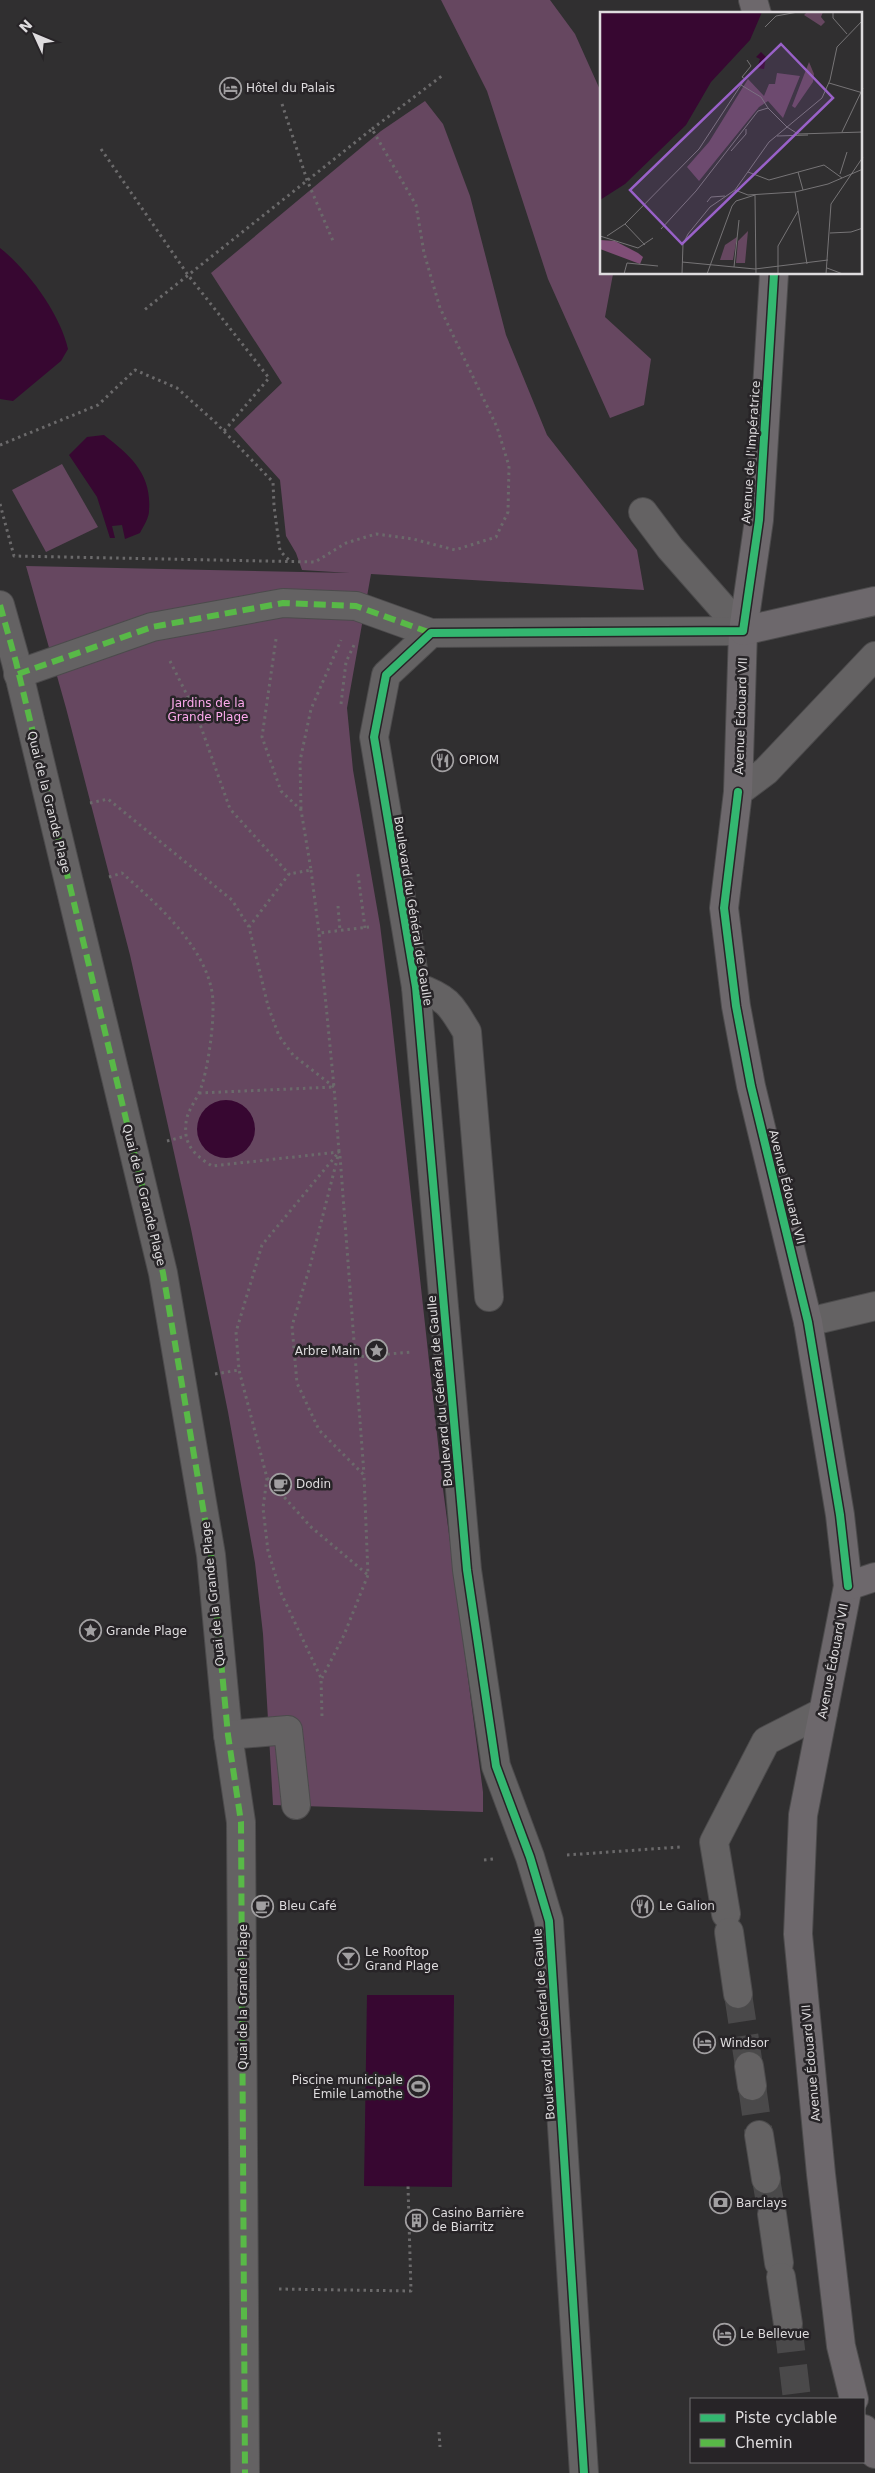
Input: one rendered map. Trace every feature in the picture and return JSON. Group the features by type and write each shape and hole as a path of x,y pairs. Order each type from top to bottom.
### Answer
{"main road":[{"name":"Avenue de l'Impératrice","path":"743,631 759,520 774,275"},
{"path":"743,631 875,601"},
{"name":"Avenue Édouard VII","path":"743,631 738,792 724,908 736,1006 751,1086 808,1322 840,1515 848,1586 804,1815 798,1934 821,2174 841,2346 854,2398"},
{"path":"848,1586 875,1577"},
{"path":"865,2431 875,2454"}],"street":[{"path":"643,512 670,548 743,631"},
{"path":"18,674 152,627 283,603 356,606 431,633 743,631"},
{"name":"Quai de la Grande Plage","path":"0,606 163,1273 211,1555 228,1735 241,1822 243,1860 245,2473"},
{"name":"Boulevard du Général de Gaulle","path":"431,633 386,675 374,737 416,987 468,1570 496,1766 530,1857 549,1921 584,2473"},
{"path":"738,792 766,771 875,656"},
{"path":"416,987 438,994 454,1009 466,1032 489,1297"},
{"path":"808,1322 875,1306"},
{"path":"738,1994 714,1842 766,1741 823,1712"},
{"path":"228,1735 288,1730 296,1805"},
{"path":"759,2135 766,2179"},
{"path":"772,2214 788,2324"}],"path":[{"path":"142,311 443,75"},
{"path":"282,104 307,180 333,241"},
{"path":"0,504 14,556 315,562 346,544 376,534 413,539 455,550 496,537 508,512 509,466 496,427 440,308 424,253 416,205 372,129"},
{"path":"101,149 188,275 269,378 224,431"},
{"path":"0,445 36,432 98,405 135,370 177,388 224,431 274,482 274,506 280,551 290,562"},
{"path":"283,603 262,737 281,791 301,810"},
{"path":"321,1678 344,1635 368,1576 364,1475 334,1088 319,932 301,810 300,762 311,709 356,606"},
{"path":"152,627 196,713 230,809 289,874"},
{"path":"90,803 108,799 232,900 249,927 268,1006 278,1036 293,1055 334,1088"},
{"path":"249,927 289,874 311,870"},
{"path":"109,877 122,873 163,909 207,973 213,994 209,1058 198,1093 188,1110 186,1136 196,1155 212,1166 339,1152"},
{"path":"319,932 340,931 338,906"},
{"path":"198,1093 334,1088"},
{"path":"171,1140 186,1136"},
{"path":"322,1718 321,1678 281,1593 268,1551 263,1508 267,1478 239,1370 236,1332 262,1245 339,1152"},
{"path":"339,1152 310,1266 292,1326 297,1383 319,1430 364,1475"},
{"path":"355,1357 447,1348"},
{"path":"220,1373 239,1370"},
{"path":"267,1478 311,1527 368,1576"},
{"path":"572,1855 690,1846"},
{"path":"244,2289 411,2291 408,2186"},
{"path":"439,2432 440,2447"}],"green space":[{"path":"441,0 550,0 575,34 600,90 600,275 613,275 605,317 651,359 644,405 610,418 548,279 487,91"},
{"name":"Jardins de la Grande Plage","path":"425,101 443,124 470,196 506,335 547,435 637,550 644,590 371,574 347,708 353,770 380,925 391,1013 443,1489 483,1792 483,1812 273,1805 263,1634 255,1563 228,1412 191,1229 130,955 66,708 26,566 350,573 302,570 296,553 286,536 280,480 234,429 282,383 211,273 381,131"},
{"path":"62,464 98,527 46,552 12,490"}],"shaded area":[{"path":"0,248 32,280 58,322 68,349 61,361 13,401 0,399"},
{"path":"104,435 138,467 147,486 149,514 147,519 140,533 125,539 122,525 112,526 115,538 110,538 97,497 69,455 87,437"},
{"path":"226,1100 242,1105 250,1113 255,1129 250,1145 242,1153 226,1158 210,1153 202,1145 197,1129 202,1113 210,1105"},
{"path":"367,1995 454,1995 452,2187 364,2186"}],"tunnel":[{"path":"738,1994 749,2066"},
{"path":"752,2086 759,2135"},
{"path":"766,2179 772,2214"},
{"path":"788,2324 797,2398"}],"marked path":[{"path":"18,674 152,627 283,603 356,606 431,633"},
{"path":"0,605 16,662 163,1273 211,1555 228,1735 241,1822 245,2473"}],"cycle path":[{"path":"584,2473 549,1921 530,1857 496,1766 467,1570 416,987 374,737 386,675 431,633 743,631 759,520 774,275"},
{"path":"738,792 724,908 736,1006 751,1086 808,1322 840,1515 848,1586"}],"place":[{"name":"Hôtel du Palais","path":"230,88"},
{"name":"OPIOM","path":"443,760"},
{"name":"Arbre Main","path":"376,1351"},
{"name":"Dodin","path":"280,1484"},
{"name":"Grande Plage","path":"90,1631"},
{"name":"Bleu Café","path":"263,1906"},
{"name":"Le Galion","path":"643,1906"},
{"name":"Le Rooftop Grand Plage","path":"349,1959"},
{"name":"Windsor","path":"704,2043"},
{"name":"Piscine municipale Émile Lamothe","path":"419,2087"},
{"name":"Barclays","path":"720,2203"},
{"name":"Casino Barrière de Biarritz","path":"416,2220"},
{"name":"Le Bellevue","path":"724,2334"}]}
